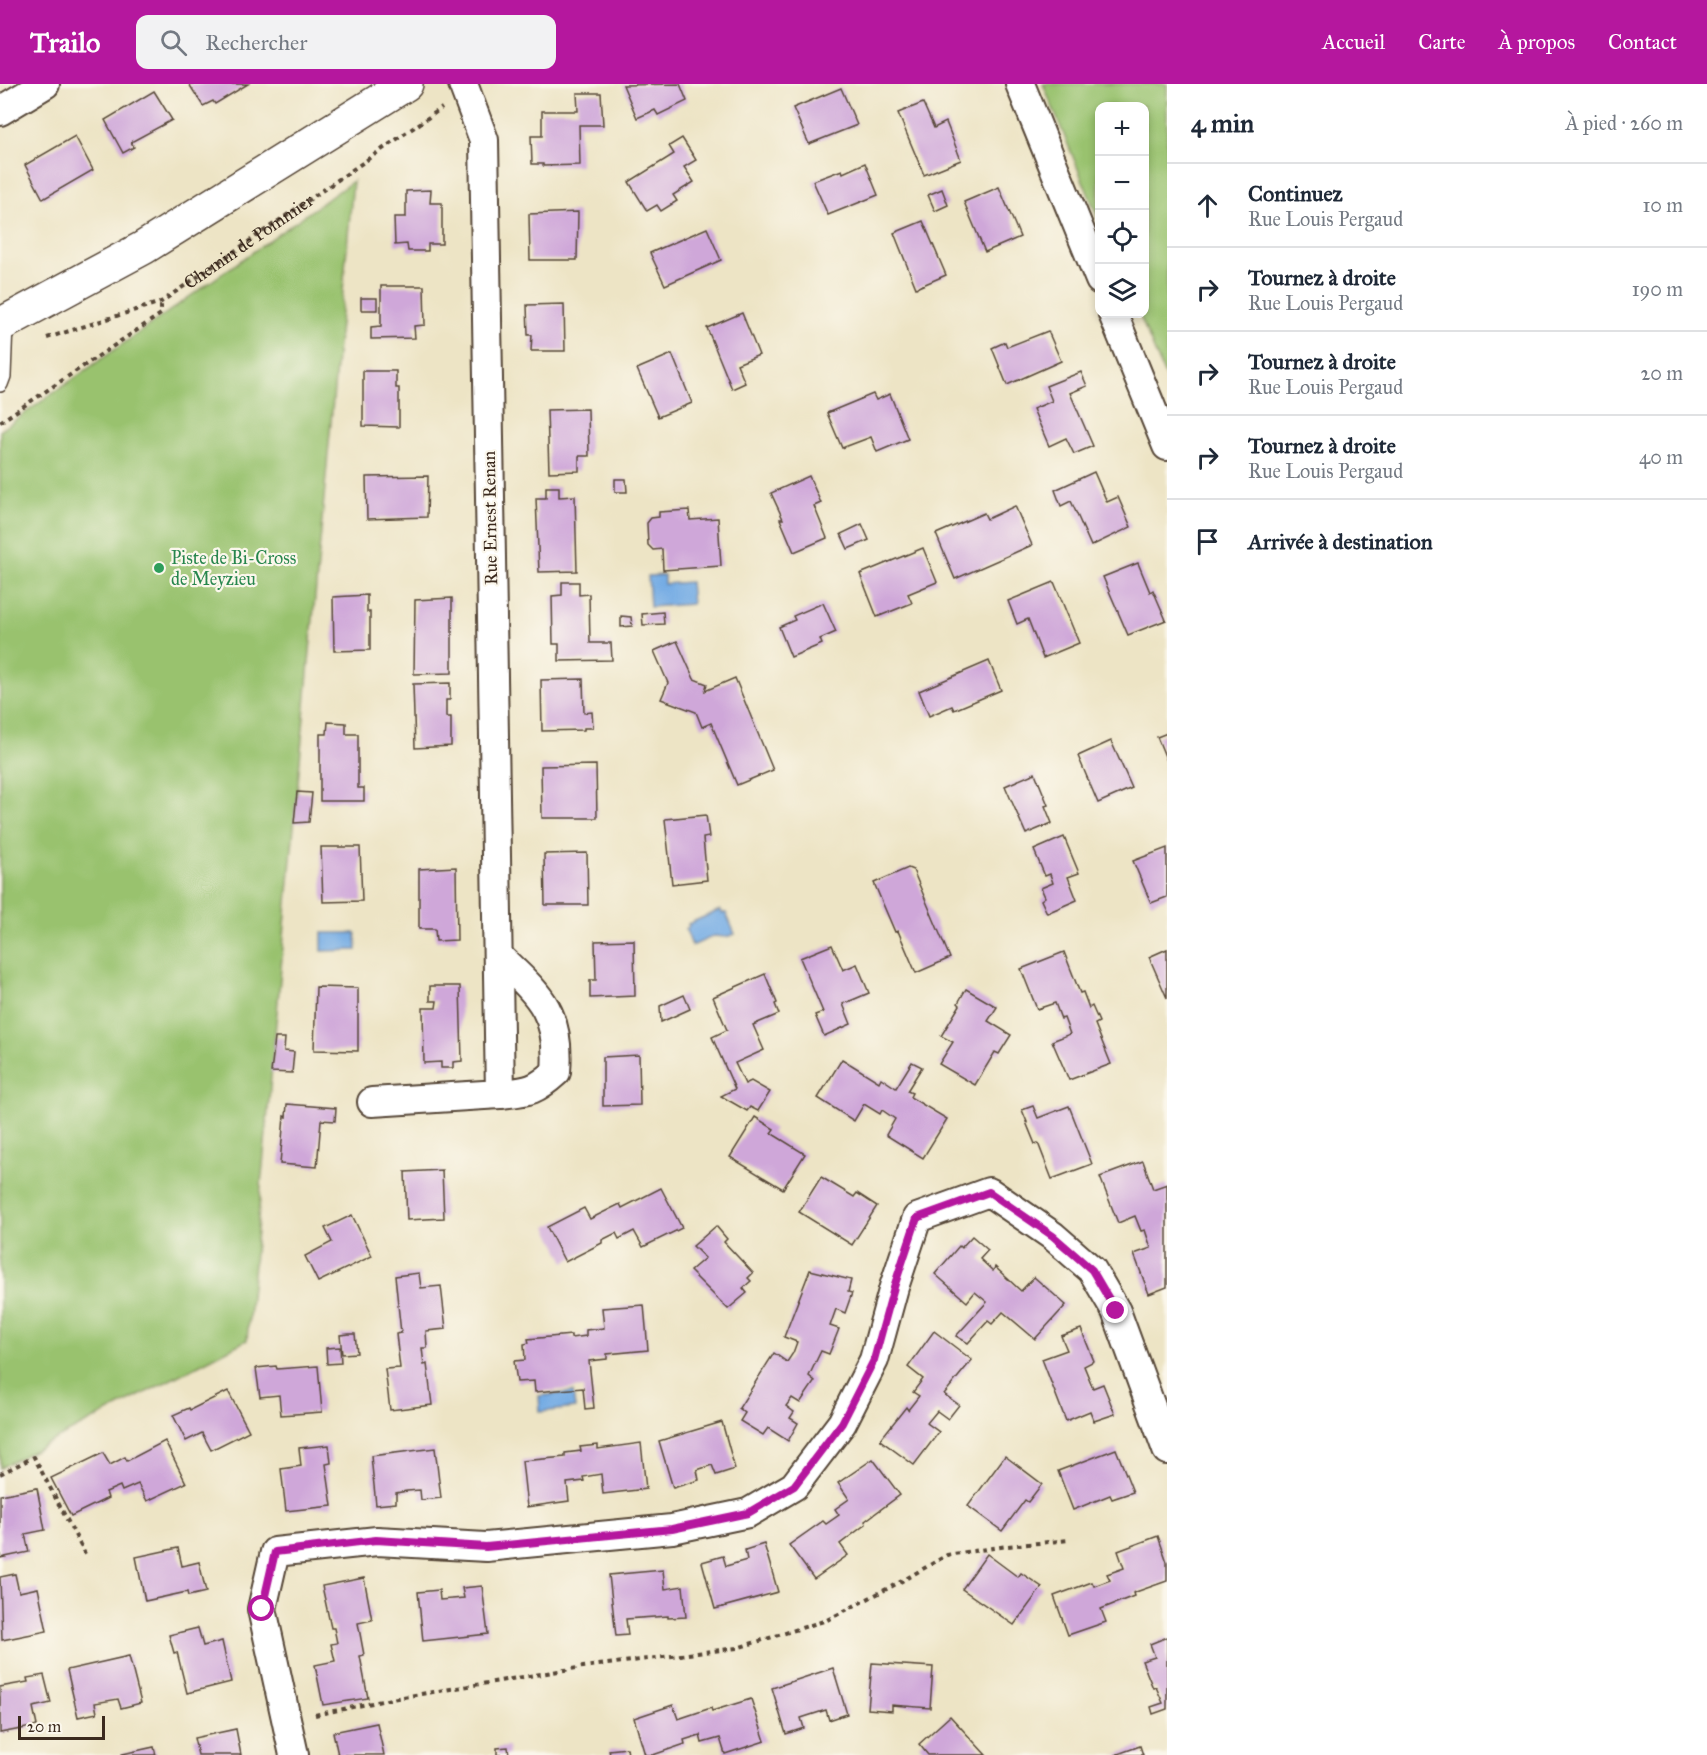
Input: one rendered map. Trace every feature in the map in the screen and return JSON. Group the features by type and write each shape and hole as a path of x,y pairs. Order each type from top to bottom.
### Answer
{"street":[{"path":"0,111 45,84"},
{"path":"2,324 143,248 406,84"},
{"path":"1020,84 1095,268"},
{"name":"Rue Ernest Renan","path":"465,88 484,140 500,1094"},
{"path":"1115,318 1166,441"},
{"path":"372,1102 525,1091 541,1086 556,1072 558,1051 551,1016 534,989 498,956"},
{"path":"294,1755 262,1609 275,1552 376,1540 486,1547 672,1529 748,1513 794,1486 842,1423 874,1360 894,1287 917,1218 989,1192 1053,1236 1092,1270 1116,1311 1167,1450"}],"lane":[{"path":"0,384 4,357 2,324"}],"path":[{"name":"Chemin de Pommier","path":"4,357 36,341 160,302 465,88"},
{"path":"0,422 161,314 160,302"},
{"path":"0,1474 34,1457 85,1554"},
{"path":"286,1720 583,1668 737,1648 827,1620 903,1581 947,1555 1070,1540"}],"green space":[{"path":"1043,84 1167,84 1167,381 1141,318 1149,318 1149,102 1095,102 1095,210"},
{"path":"353,181 247,1340 0,1468 0,431"}],"water":[{"path":"664,575 664,584 690,582 692,604 650,607 648,576"},
{"path":"720,910 726,913 735,934 726,937 714,936 692,946 686,930 689,927 688,924"},
{"path":"322,933 356,933 357,950 322,951"},
{"path":"573,1392 575,1408 540,1412 539,1396"}],"building":[{"path":"189,84 248,84 215,104 213,101 203,106"},
{"path":"680,84 687,101 658,115 655,110 637,118 623,85"},
{"path":"841,88 857,125 809,144 793,108"},
{"path":"154,91 172,120 131,142 134,147 123,153 105,120"},
{"path":"577,93 601,93 603,125 579,125 580,165 532,164 531,136 542,136 542,111 578,111"},
{"path":"923,103 934,128 946,122 961,160 924,175 898,113"},
{"path":"75,136 93,170 43,199 25,165"},
{"path":"682,138 696,160 684,167 694,182 673,195 677,201 661,211 657,205 647,211 629,182 674,154 669,146"},
{"path":"865,163 878,195 828,215 813,181 842,170 843,173"},
{"path":"999,187 1020,237 985,252 964,202"},
{"path":"942,189 948,205 935,211 928,195"},
{"path":"431,190 430,203 442,203 442,244 428,244 428,251 408,251 407,244 395,245 394,217 406,217 406,191"},
{"path":"578,212 577,260 530,260 529,214"},
{"path":"923,221 946,275 916,288 894,233"},
{"path":"707,228 721,260 665,285 650,253"},
{"path":"381,286 424,286 425,325 414,326 415,338 371,339 371,327 381,326"},
{"path":"361,298 377,298 377,310 361,310"},
{"path":"564,304 565,351 531,351 532,335 528,335 527,305"},
{"path":"742,313 759,355 737,364 745,383 732,389 707,328"},
{"path":"1048,331 1061,361 1007,385 992,348 1005,342 1007,347"},
{"path":"672,354 692,403 658,417 637,369"},
{"path":"363,371 396,371 396,388 399,388 399,427 363,426"},
{"path":"1081,372 1087,386 1070,393 1093,446 1074,454 1066,438 1049,446 1033,409 1052,401 1046,386"},
{"path":"873,394 876,400 890,394 908,439 877,452 871,437 842,448 827,413"},
{"path":"588,409 589,456 579,456 579,471 549,472 547,410"},
{"path":"1094,472 1107,502 1118,497 1131,527 1091,546 1071,501 1061,506 1055,490"},
{"path":"428,476 427,517 367,519 366,477"},
{"path":"809,476 821,503 814,506 827,538 794,552 771,493"},
{"path":"615,479 626,479 627,492 615,492"},
{"path":"546,487 559,487 559,497 575,496 577,571 539,572 536,498 546,498"},
{"path":"1015,506 1032,545 955,579 936,534 984,513 987,519"},
{"path":"689,510 690,520 718,518 721,566 663,570 662,549 653,550 648,545 647,523 651,518 659,517 659,512"},
{"path":"862,524 869,540 848,549 841,534"},
{"path":"923,548 937,582 908,594 912,603 877,617 860,574"},
{"path":"1138,563 1150,592 1153,590 1166,620 1128,635 1103,577"},
{"path":"562,582 579,582 579,595 589,594 590,643 611,643 612,660 559,661 559,644 553,644 552,596 562,595"},
{"path":"1054,582 1079,643 1043,658 1028,619 1017,624 1008,601"},
{"path":"367,595 367,612 370,612 370,650 334,651 333,597"},
{"path":"452,598 452,673 414,674 415,600"},
{"path":"823,603 836,632 820,639 822,644 791,657 779,627 795,620 793,616"},
{"path":"663,612 664,624 643,625 642,614"},
{"path":"621,616 631,617 632,626 621,627"},
{"path":"677,641 694,679 707,684 705,691 735,678 773,770 737,785 711,723 702,727 696,712 661,699 668,683 654,651"},
{"path":"989,661 1001,690 954,710 952,706 929,716 919,691"},
{"path":"583,679 584,713 592,712 593,728 542,731 541,680"},
{"path":"450,683 450,700 446,700 446,717 451,717 451,746 415,748 413,684"},
{"path":"328,722 346,723 346,734 358,734 358,788 364,788 364,801 320,801 320,734 327,734"},
{"path":"1167,733 1167,761 1157,737"},
{"path":"1111,741 1132,788 1098,803 1078,756"},
{"path":"596,765 597,818 542,818 541,766"},
{"path":"1035,773 1048,805 1045,806 1052,823 1026,834 1005,786"},
{"path":"297,792 312,793 309,822 294,823"},
{"path":"706,815 709,837 703,838 707,880 672,884 665,819"},
{"path":"1064,837 1079,873 1068,877 1077,900 1047,913 1041,900 1045,897 1041,888 1053,883 1050,874 1045,876 1034,850"},
{"path":"321,847 360,847 362,901 323,902"},
{"path":"1167,848 1167,897 1151,903 1133,861"},
{"path":"587,853 588,905 545,905 544,854"},
{"path":"456,867 457,940 436,941 435,929 419,929 419,869"},
{"path":"908,868 913,870 950,958 916,973 874,883"},
{"path":"634,940 635,996 590,998 590,980 596,980 595,941"},
{"path":"832,945 843,970 857,964 869,993 843,1004 851,1024 824,1036 815,1015 823,1012 800,958"},
{"path":"1167,949 1167,998 1149,957"},
{"path":"1064,952 1080,993 1083,992 1089,1008 1092,1006 1099,1022 1095,1024 1111,1064 1069,1080 1052,1041 1070,1034 1064,1018 1061,1019 1055,1003 1037,1009 1021,969"},
{"path":"765,974 779,1014 753,1025 764,1050 735,1063 745,1084 751,1081 770,1092 758,1111 750,1107 747,1111 721,1096 735,1089 712,1037 727,1030 713,997"},
{"path":"430,986 460,986 462,1061 453,1062 453,1068 441,1068 441,1062 424,1063 423,1008 436,1008 437,1001 430,1001"},
{"path":"316,987 358,988 358,1051 314,1050"},
{"path":"966,989 997,1007 988,1021 1011,1035 999,1054 995,1052 975,1085 939,1064 953,1042 941,1036 960,1005 958,1003"},
{"path":"684,995 690,1009 661,1022 660,1006"},
{"path":"275,1038 285,1038 284,1051 294,1052 292,1073 271,1072"},
{"path":"639,1055 640,1105 603,1106 603,1057"},
{"path":"842,1059 879,1082 881,1078 896,1088 912,1062 922,1067 907,1091 912,1093 910,1097 947,1119 923,1158 886,1135 895,1119 882,1110 880,1114 864,1104 854,1121 818,1098"},
{"path":"287,1104 336,1108 335,1121 321,1120 317,1167 280,1164"},
{"path":"1033,1106 1038,1118 1069,1106 1092,1164 1052,1179 1022,1110"},
{"path":"755,1117 774,1129 771,1133 805,1154 783,1189 730,1157"},
{"path":"1143,1161 1153,1189 1167,1184 1167,1287 1149,1294 1134,1254 1151,1248 1145,1230 1141,1231 1135,1216 1118,1223 1100,1177"},
{"path":"442,1170 444,1218 407,1220 405,1172"},
{"path":"821,1177 854,1197 857,1193 877,1206 852,1245 799,1212"},
{"path":"661,1188 682,1228 643,1247 634,1231 619,1239 616,1233 565,1262 547,1227 584,1208 590,1219 620,1204 622,1208"},
{"path":"352,1215 372,1256 318,1282 305,1256 332,1242 325,1228"},
{"path":"716,1226 727,1239 724,1242 753,1273 748,1278 751,1281 743,1288 747,1293 728,1309 690,1271 705,1258 693,1246"},
{"path":"972,1236 988,1250 980,1259 993,1271 995,1267 1021,1291 1034,1277 1066,1305 1035,1339 1003,1312 992,1324 988,1321 968,1343 956,1336 987,1302 975,1292 967,1302 935,1274 959,1246 961,1248"},
{"path":"810,1270 851,1280 848,1292 852,1293 845,1313 836,1309 830,1326 839,1329 829,1354 821,1351 809,1376 815,1381 800,1403 792,1398 786,1406 794,1412 790,1418 798,1423 788,1441 768,1428 763,1435 740,1421 745,1413 739,1408 774,1353 787,1362 793,1353 797,1342 784,1337"},
{"path":"419,1273 421,1288 441,1286 446,1329 426,1331 427,1348 422,1348 424,1365 427,1364 432,1405 390,1410 385,1369 400,1368 396,1334 401,1333 395,1276"},
{"path":"644,1305 648,1350 607,1354 607,1359 589,1361 594,1408 585,1409 583,1388 535,1392 534,1381 517,1382 514,1361 525,1360 524,1344 529,1343 528,1339 586,1336 586,1330 604,1328 602,1308"},
{"path":"1081,1329 1094,1361 1084,1366 1093,1388 1103,1384 1115,1414 1094,1421 1090,1411 1066,1421 1042,1359 1067,1350 1061,1336"},
{"path":"934,1331 972,1360 944,1394 959,1405 948,1419 937,1411 927,1423 939,1432 914,1465 880,1440 906,1407 908,1410 919,1396 913,1392 923,1379 908,1367"},
{"path":"355,1334 357,1353 342,1354 340,1335"},
{"path":"340,1347 341,1363 327,1364 326,1348"},
{"path":"276,1366 277,1369 318,1366 322,1412 281,1415 279,1395 260,1397 256,1368"},
{"path":"228,1391 249,1431 211,1450 202,1433 186,1441 173,1415 189,1408 190,1410"},
{"path":"722,1422 735,1469 716,1475 712,1465 697,1470 699,1480 673,1488 659,1441"},
{"path":"165,1441 186,1483 147,1501 138,1484 122,1491 120,1486 106,1492 108,1498 71,1516 51,1478 103,1453 110,1465 125,1457 127,1461"},
{"path":"641,1443 646,1489 603,1494 601,1474 583,1477 584,1481 567,1483 569,1501 527,1507 522,1461 565,1457 565,1453 581,1451 580,1447 598,1445 598,1449"},
{"path":"329,1445 331,1463 326,1464 332,1506 286,1511 281,1469 301,1466 299,1448"},
{"path":"435,1448 441,1498 421,1500 420,1490 407,1491 396,1493 396,1503 376,1505 371,1456"},
{"path":"1116,1449 1133,1492 1112,1499 1110,1495 1073,1510 1058,1471"},
{"path":"1005,1456 1042,1484 1028,1502 1025,1500 1002,1531 968,1506"},
{"path":"873,1459 900,1495 865,1521 866,1524 840,1544 848,1555 814,1579 789,1545 823,1521 826,1524 839,1515 835,1509 849,1499 838,1483"},
{"path":"37,1488 45,1530 25,1534 29,1552 0,1558 0,1495"},
{"path":"1158,1536 1167,1562 1167,1581 1133,1593 1134,1596 1101,1609 1106,1622 1068,1635 1054,1596 1092,1582 1094,1586 1110,1580 1107,1574 1124,1568 1118,1551"},
{"path":"764,1544 778,1592 715,1609 702,1562 723,1556 726,1566 747,1560 745,1550"},
{"path":"178,1548 182,1566 199,1562 206,1592 188,1596 187,1592 145,1601 136,1557"},
{"path":"987,1554 1018,1577 1021,1573 1042,1587 1014,1625 962,1589"},
{"path":"663,1570 665,1589 683,1586 686,1617 626,1619 628,1635 616,1636 609,1575"},
{"path":"15,1574 19,1592 38,1588 47,1631 2,1640 0,1577"},
{"path":"364,1578 372,1620 358,1623 364,1655 360,1656 368,1698 323,1705 315,1665 335,1661 331,1644 337,1643 334,1628 331,1628 322,1586"},
{"path":"482,1586 488,1634 423,1641 418,1592 439,1590 440,1600 464,1598 462,1588"},
{"path":"198,1628 203,1646 222,1641 231,1682 187,1693 177,1652 174,1653 169,1635"},
{"path":"1167,1637 1167,1709 1153,1714 1151,1707 1163,1703 1156,1687 1153,1688 1142,1661 1155,1657 1150,1644"},
{"path":"129,1656 141,1703 121,1708 118,1699 95,1703 97,1713 78,1717 67,1670"},
{"path":"872,1663 933,1667 930,1708 892,1705 892,1711 868,1709"},
{"path":"833,1668 847,1714 829,1720 826,1710 801,1718 804,1728 786,1734 772,1688"},
{"path":"44,1675 51,1703 33,1707 37,1726 0,1733 0,1687 28,1682 27,1678"},
{"path":"751,1699 765,1741 725,1754 720,1738 702,1743 700,1735 684,1740 685,1744 653,1755 645,1755 634,1718 673,1705 678,1719 711,1708 712,1711"},
{"path":"950,1716 986,1755 928,1755 919,1744"},
{"path":"377,1723 384,1755 338,1755 333,1732"},
{"path":"236,1729 241,1755 198,1755 194,1738"},
{"path":"1140,1746 1143,1755 1115,1755"},
{"path":"154,1747 156,1755 122,1755 122,1754"},
{"path":"508,1747 509,1755 497,1755 497,1748"},
{"path":"627,1748 628,1755 610,1755 609,1750"}],"place":[{"name":"Piste de Bi-Cross de Meyzieu","path":"159,568"}],"route":[{"path":"262,1609 275,1552 376,1540 486,1547 672,1529 748,1513 794,1486 842,1423 874,1360 894,1287 917,1218 989,1192 1053,1236 1092,1270 1116,1311"}]}
